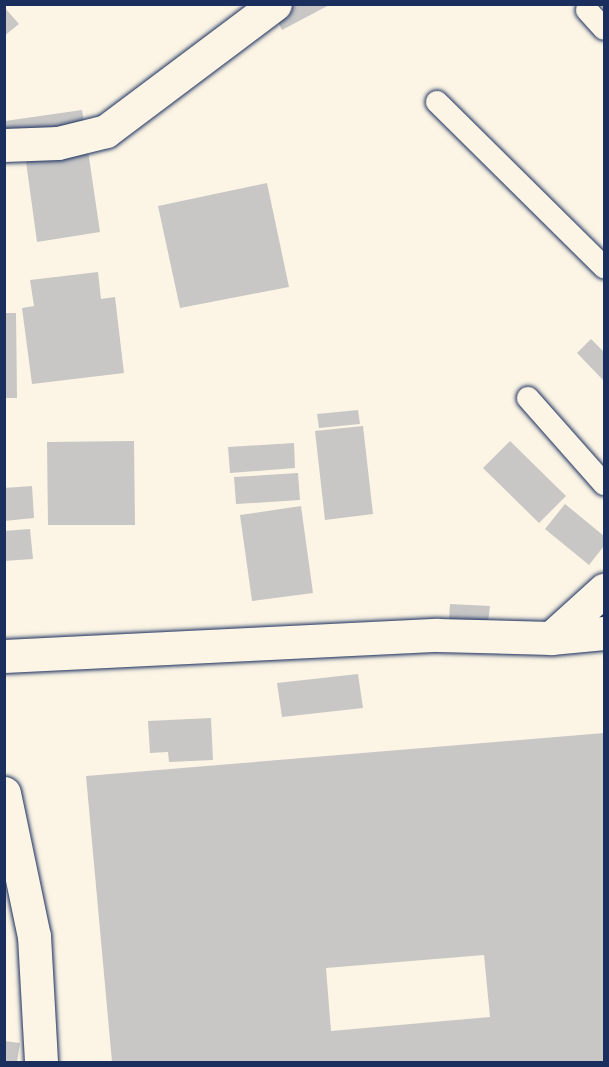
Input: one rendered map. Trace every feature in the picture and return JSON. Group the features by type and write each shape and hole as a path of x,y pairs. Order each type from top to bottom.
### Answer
{"street":[{"path":"4,145 58,143 106,131 275,4"},
{"path":"551,638 604,590"},
{"path":"4,656 437,635 551,638 604,633"},
{"path":"4,793 34,936 41,1062"}],"lane":[{"path":"587,10 604,29"},
{"path":"437,102 604,267"},
{"path":"528,398 604,484"}],"building":[{"path":"269,4 331,4 282,30"},
{"path":"4,7 19,24 4,36"},
{"path":"82,110 100,232 37,242 24,147 9,149 5,121"},
{"path":"267,183 289,287 180,308 158,206"},
{"path":"98,272 101,299 115,297 124,373 32,384 22,308 34,306 30,280"},
{"path":"4,313 16,313 17,398 4,398"},
{"path":"591,339 604,352 604,381 577,353"},
{"path":"358,410 360,424 319,428 317,414"},
{"path":"363,426 373,514 325,520 315,431"},
{"path":"134,441 135,525 48,525 47,442"},
{"path":"510,441 566,496 539,523 483,468"},
{"path":"294,443 295,468 230,473 228,447"},
{"path":"298,473 300,500 236,504 234,477"},
{"path":"32,486 34,518 4,521 4,488"},
{"path":"565,504 604,536 604,546 589,565 545,529"},
{"path":"301,506 313,593 252,601 240,515"},
{"path":"30,529 33,559 4,561 4,531"},
{"path":"450,604 490,606 488,623 449,621"},
{"path":"358,674 363,708 282,717 277,683"},
{"path":"211,718 213,760 169,762 168,752 150,753 148,721"},
{"path":"604,733 604,1062 112,1062 86,776","holes":["484,955 490,1017 331,1031 326,968"]},
{"path":"4,1041 20,1043 17,1062 4,1062"}]}
